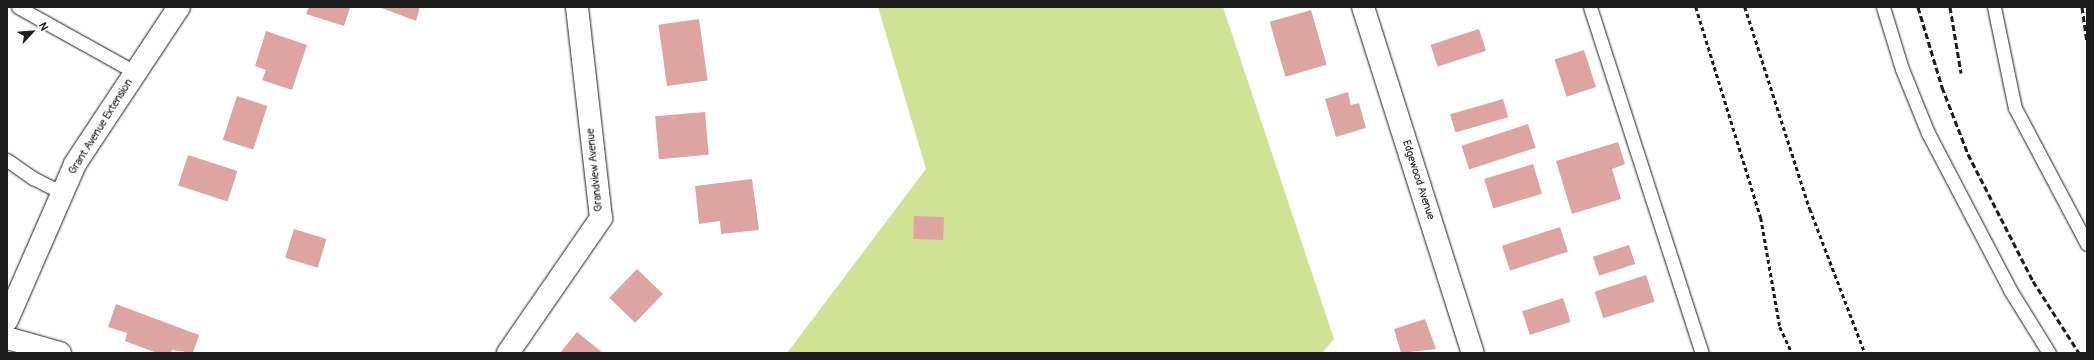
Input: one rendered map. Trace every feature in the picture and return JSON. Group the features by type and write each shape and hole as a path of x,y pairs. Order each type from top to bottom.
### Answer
{"street":[{"name":"Grant Avenue Extension","path":"7,320 75,164 179,7"},
{"name":"Grandview Avenue","path":"508,353 601,218 577,7"},
{"name":"Edgewood Avenue","path":"1363,7 1473,353"},
{"path":"7,338 60,353"}],"lane":[{"path":"18,7 135,72"},
{"path":"1590,7 1702,353"},
{"path":"1883,7 1902,68 1928,133 2010,290 2049,353"},
{"path":"1994,7 2015,108 2087,244"},
{"path":"7,160 33,178 62,193"}],"path":[{"path":"1696,7 1761,218 1780,327 1792,353"},
{"path":"1745,7 1810,209 1865,353"}],"green space":[{"path":"878,7 1223,7 1334,339 1322,353 787,353 926,169"}],"building":[{"path":"309,7 350,7 344,26 306,14"},
{"path":"379,7 420,7 416,21"},
{"path":"1311,10 1327,65 1285,77 1270,22"},
{"path":"699,19 708,80 667,86 658,25"},
{"path":"1479,29 1486,51 1438,67 1430,45"},
{"path":"266,31 307,45 292,90 262,80 266,70 255,66"},
{"path":"1584,50 1596,87 1567,97 1555,60"},
{"path":"1348,92 1351,105 1359,103 1366,128 1336,137 1325,99"},
{"path":"237,96 267,106 253,150 223,140"},
{"path":"1503,99 1508,117 1455,132 1450,114"},
{"path":"705,112 709,155 659,159 655,116"},
{"path":"1528,124 1536,148 1469,169 1461,146"},
{"path":"1618,142 1625,164 1612,169 1621,199 1572,214 1556,161"},
{"path":"188,155 237,171 228,202 178,185"},
{"path":"1533,164 1542,194 1493,209 1484,179"},
{"path":"752,179 759,230 721,234 720,221 699,224 695,186"},
{"path":"914,216 944,217 943,240 913,239"},
{"path":"1560,227 1568,252 1510,271 1502,246"},
{"path":"294,229 327,239 318,268 285,258"},
{"path":"1629,245 1635,264 1599,276 1593,257"},
{"path":"637,269 663,294 635,323 609,298"},
{"path":"1646,275 1655,302 1603,318 1595,292"},
{"path":"1563,298 1571,322 1530,335 1522,311"},
{"path":"116,304 199,335 193,353 172,350 171,353 157,353 125,341 127,333 108,327"},
{"path":"1425,319 1436,349 1401,353 1394,329"},
{"path":"577,332 603,353 560,353"}],"railway":[{"path":"1918,7 1942,87 1968,154 2033,281 2079,353"},
{"path":"1950,7 1961,73"},
{"path":"2082,7 2087,41"}]}
